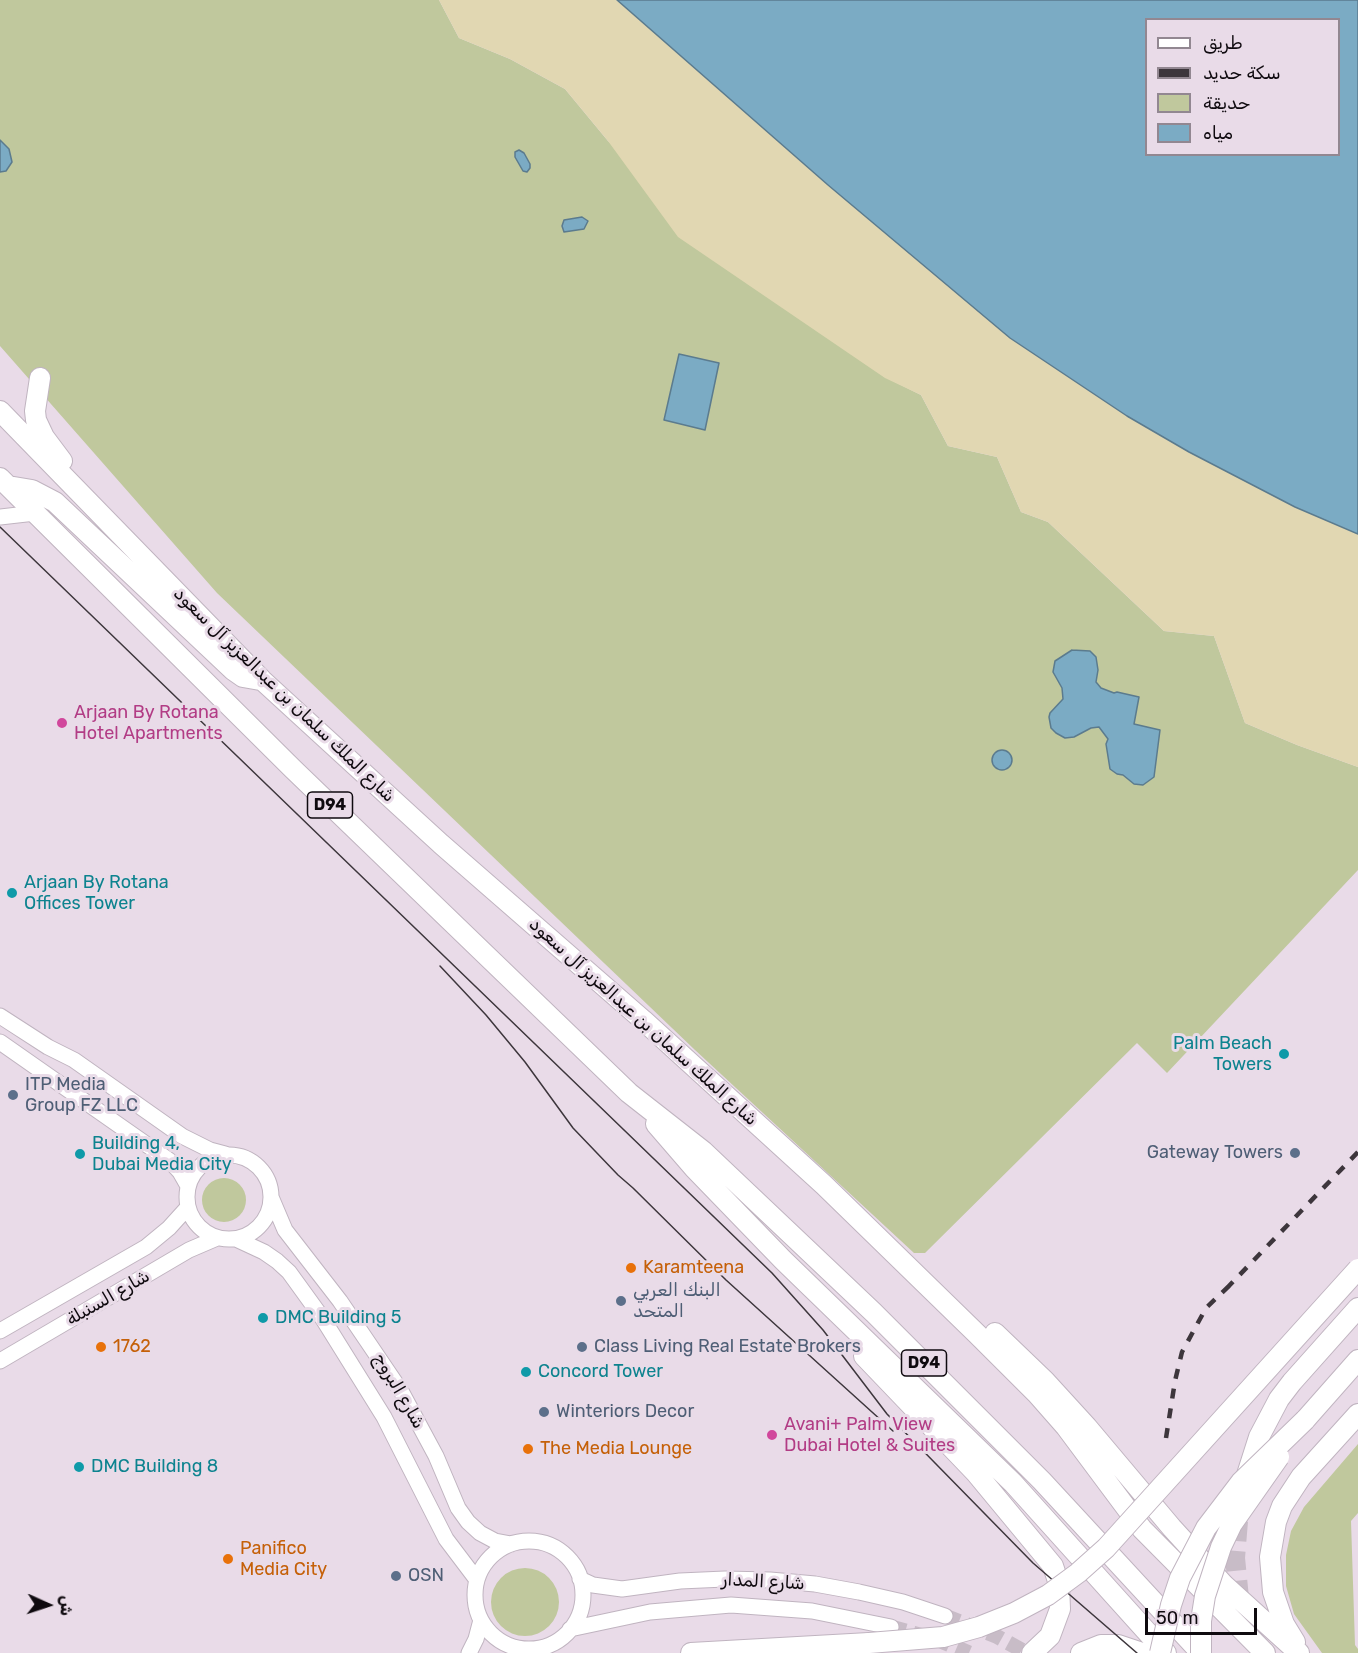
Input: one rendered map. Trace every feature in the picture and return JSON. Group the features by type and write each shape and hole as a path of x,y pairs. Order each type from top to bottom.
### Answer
{"main road":[{"path":"40,378 35,411 39,429 79,483 87,501"},
{"name":"شارع الملك سلمان بن عبدالعزيز آل سعود","path":"0,411 262,680 441,844 643,1020 824,1185 977,1334 1037,1394 1066,1427 1142,1529 1265,1653"},
{"path":"3,484 32,490 55,502 233,670 243,677 262,680"},
{"name":"D94","path":"3,484 293,769 629,1093 703,1151 874,1313 1042,1482 1201,1653"},
{"path":"629,1093 694,1167 783,1260 1013,1483 1166,1653"},
{"path":"824,1185 870,1212 1045,1381 1224,1585 1299,1653"},
{"path":"783,1260 798,1287 976,1473 1053,1566 1059,1584 1060,1610 1050,1635 1032,1653"},
{"path":"691,1653 869,1643 943,1636 979,1627 1014,1613 1048,1595 1106,1548 1358,1269"},
{"path":"1238,1521 1245,1478 1268,1418 1292,1382 1358,1308"},
{"path":"1160,1653 1180,1578 1206,1528 1241,1482 1305,1420 1358,1360"},
{"path":"1304,1653 1284,1624 1273,1592 1270,1566 1272,1539 1279,1514 1291,1491 1358,1414"},
{"path":"1201,1653 1201,1621 1205,1596 1221,1547 1232,1524 1305,1420"},
{"path":"1081,1653 1101,1645 1118,1645 1142,1653"}],"street":[{"path":"0,517 35,513"},
{"path":"0,1016 48,1047 74,1060 182,1136 210,1150 239,1155 252,1161 269,1183 271,1197 264,1219 247,1235 236,1239 217,1238 204,1231 194,1220 188,1207 188,1186 192,1176 206,1161 225,1154"},
{"path":"0,1042 170,1161 188,1186"},
{"name":"شارع البروج","path":"271,1197 285,1230 340,1301 401,1391 436,1456 458,1508 480,1533 495,1541 511,1544"},
{"name":"شارع السنبلة","path":"0,1330 146,1247 169,1228 188,1207"},
{"name":"شارع السنبلة","path":"0,1361 189,1250 217,1238"},
{"name":"شارع البروج","path":"236,1239 277,1261 289,1272 323,1318 384,1417 446,1539 477,1580"},
{"path":"528,1541 545,1544 560,1551 572,1563 580,1579 582,1596 579,1614 570,1629 551,1644 539,1648 527,1649 505,1644 487,1630 476,1608 477,1580 484,1564 496,1552 511,1544 528,1541"},
{"name":"شارع المدار","path":"580,1579 600,1587 622,1589 680,1581 725,1579 815,1584 892,1599 945,1616"},
{"name":"شارع المدار","path":"570,1629 650,1612 731,1605 812,1611 891,1627"},
{"path":"469,1653 477,1639 481,1620"}],"green space":[{"path":"0,0 439,0 459,38 510,59 565,89 608,141 885,377 921,395 948,446 997,457 1021,512 1048,522 1164,631 1214,636 1245,723 1358,767 1358,870 1167,1073 1137,1043 925,1253 914,1253 695,1050 217,593 0,346"},
{"path":"224,1178 239,1185 246,1200 239,1215 224,1222 209,1215 202,1200 209,1185"},
{"path":"1358,1444 1358,1513 1351,1521 1355,1645 1358,1653 1322,1653 1294,1614 1286,1586 1286,1555 1291,1531 1304,1507"},
{"path":"518,1568 532,1568 544,1573 554,1583 559,1602 554,1621 544,1631 532,1636 518,1636 506,1631 496,1621 491,1609 491,1595 496,1583 506,1573"}],"sand":[{"path":"439,0 617,0 828,185 1010,338 1127,416 1189,452 1295,507 1358,534 1358,767 1245,723 1214,636 1164,631 1048,522 1021,512 997,457 948,446 921,395 885,378 678,237 608,141 565,89 510,59 459,38"}],"water":[{"path":"617,0 1358,0 1358,534 1295,507 1189,452 1127,416 1010,338 828,185"},
{"path":"0,140 9,149 12,162 6,171 0,172"},
{"path":"519,150 524,153 530,164 527,172 523,171 515,157 515,152"},
{"path":"582,217 588,221 584,229 564,232 562,226 564,220"},
{"path":"679,354 719,363 705,430 664,420"},
{"path":"1072,650 1090,651 1096,657 1098,670 1096,682 1101,688 1114,693 1139,697 1134,724 1160,730 1154,777 1143,785 1134,784 1123,775 1110,769 1106,744 1108,739 1099,727 1091,728 1074,737 1065,738 1051,728 1050,713 1063,699 1062,688 1053,672 1055,661"},
{"path":"1002,750 1009,753 1012,760 1009,767 1002,770 995,767 992,760 995,753"}],"tunnel":[{"path":"1238,1521 1235,1558 1240,1608"},
{"path":"945,1616 996,1636 1027,1653"},
{"path":"891,1627 941,1641 969,1653"}],"tram line":[{"path":"0,527 772,1273 823,1330 887,1414 1033,1563 1137,1653"},
{"path":"440,966 486,1015 525,1062 573,1128 618,1175 726,1280 893,1431"}],"railway":[{"path":"1226,1289 1358,1152"},
{"path":"1166,1438 1182,1352 1206,1308 1230,1285"}],"place":[{"name":"Arjaan By Rotana Hotel Apartments","path":"62,723"},
{"name":"Arjaan By Rotana Offices Tower","path":"12,893"},
{"name":"Palm Beach Towers","path":"1284,1054"},
{"name":"ITP Media Group FZ LLC","path":"13,1095"},
{"name":"Gateway Towers","path":"1295,1153"},
{"name":"Building 4, Dubai Media City","path":"80,1154"},
{"name":"Karamteena","path":"631,1268"},
{"name":"البنك العربي المتحد","path":"621,1301"},
{"name":"DMC Building 5","path":"263,1318"},
{"name":"1762","path":"101,1347"},
{"name":"Class Living Real Estate Brokers","path":"582,1347"},
{"name":"Concord Tower","path":"526,1372"},
{"name":"Winteriors Decor","path":"544,1412"},
{"name":"Avani+ Palm View Dubai Hotel & Suites","path":"772,1435"},
{"name":"The Media Lounge","path":"528,1449"},
{"name":"DMC Building 8","path":"79,1467"},
{"name":"Panifico Media City","path":"228,1559"},
{"name":"OSN","path":"396,1576"}]}
